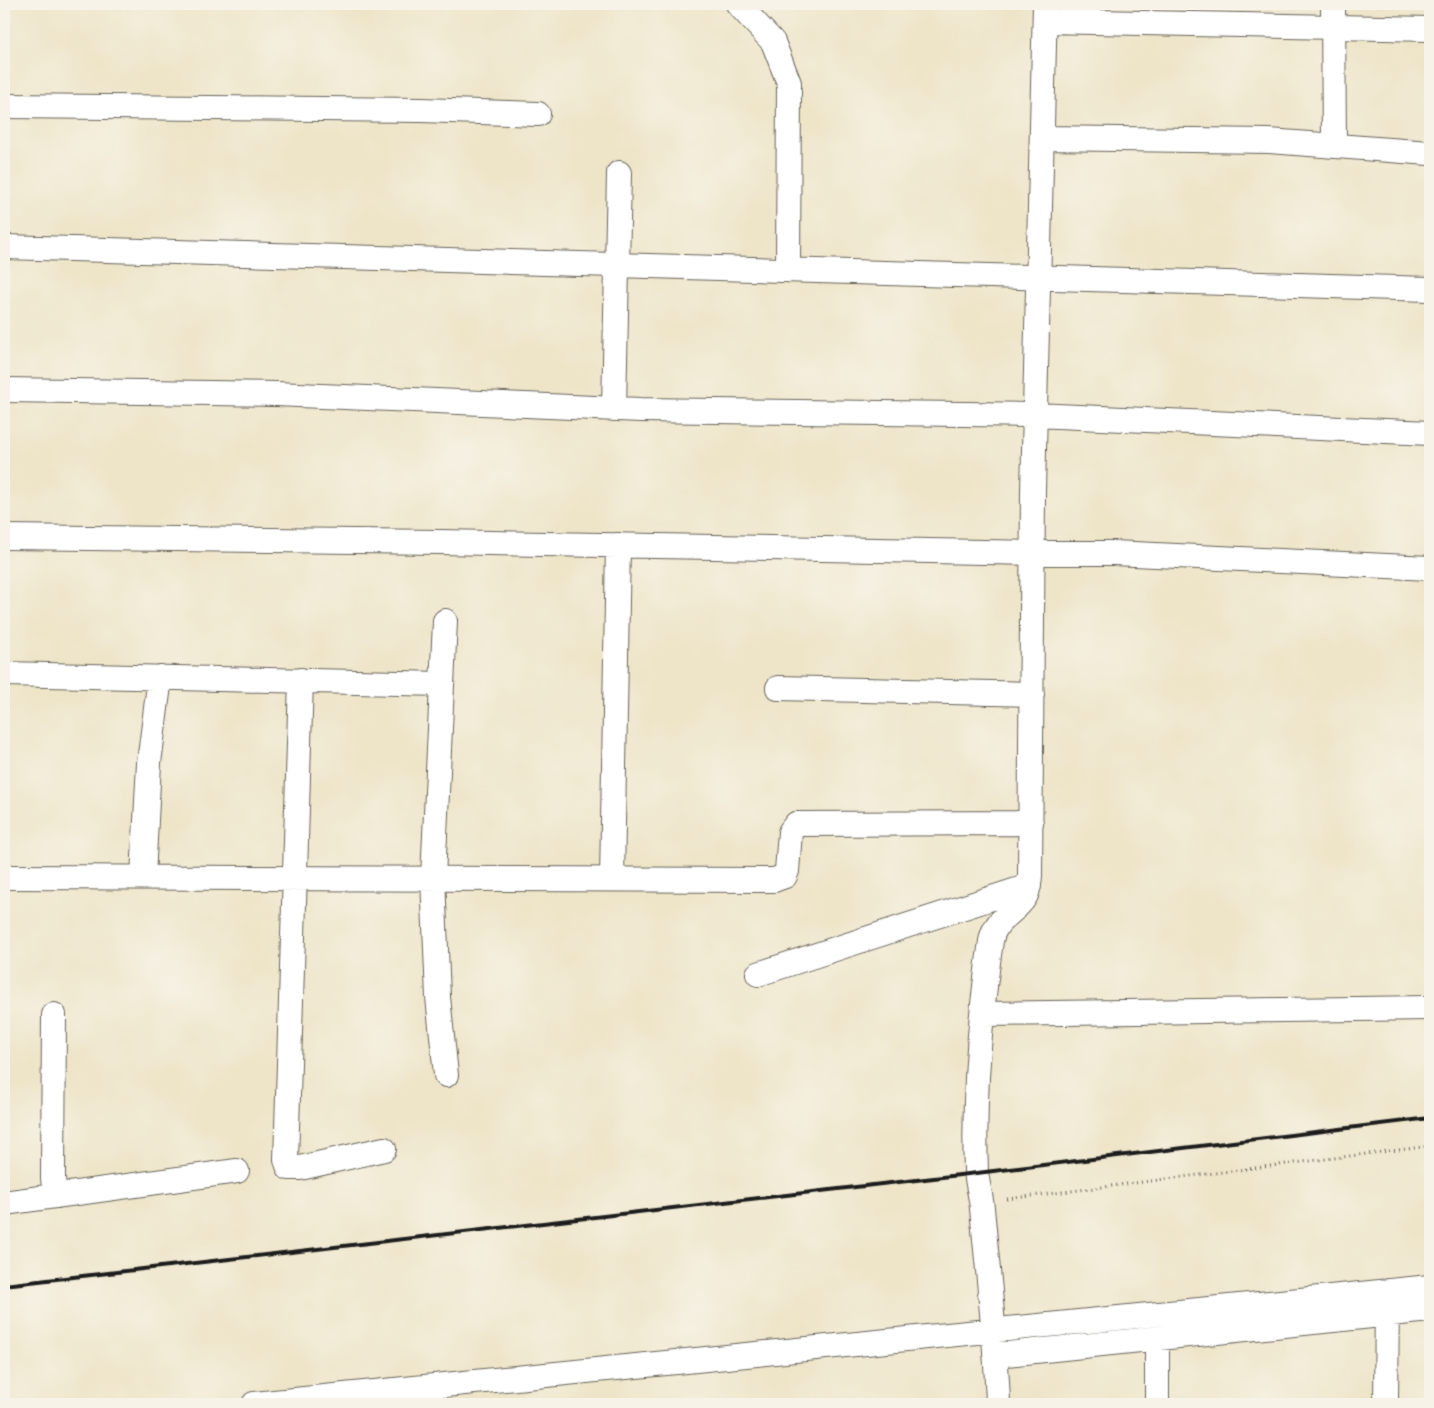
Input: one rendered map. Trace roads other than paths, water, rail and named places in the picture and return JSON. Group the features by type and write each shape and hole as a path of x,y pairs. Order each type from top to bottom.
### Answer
{"street":[{"path":"738,4 773,42 789,83 788,270"},
{"path":"998,1404 996,1355 992,1330 982,1202 976,1173 976,1106 982,1014 994,929 998,923 1020,904 1026,896 1029,886 1035,415 1045,12 1333,15 1430,28"},
{"path":"1333,15 1334,146"},
{"path":"4,106 422,110 538,114"},
{"path":"1042,138 1269,141 1430,153"},
{"path":"614,409 619,173"},
{"path":"4,247 1430,289"},
{"path":"4,390 276,394 614,409 1035,415 1430,433"},
{"path":"4,537 1033,554 1113,553 1430,568"},
{"path":"612,879 618,546"},
{"path":"445,622 433,878 438,997 446,1074"},
{"path":"4,674 442,684"},
{"path":"143,877 148,763 160,677"},
{"path":"300,680 286,1160 288,1166 293,1169 384,1149"},
{"path":"778,688 1032,694"},
{"path":"4,877 763,880 785,876 790,832 796,824 801,822 1031,823"},
{"path":"758,974 1029,886"},
{"path":"982,1014 1430,1008"},
{"path":"54,1015 53,1178 57,1196"},
{"path":"4,1203 237,1171"},
{"path":"254,1404 1430,1287"},
{"path":"1386,1291 1386,1404"},
{"path":"996,1355 1430,1310"},
{"path":"1157,1339 1157,1404"}],"railway":[{"path":"4,1285 977,1173 1430,1118"}]}
